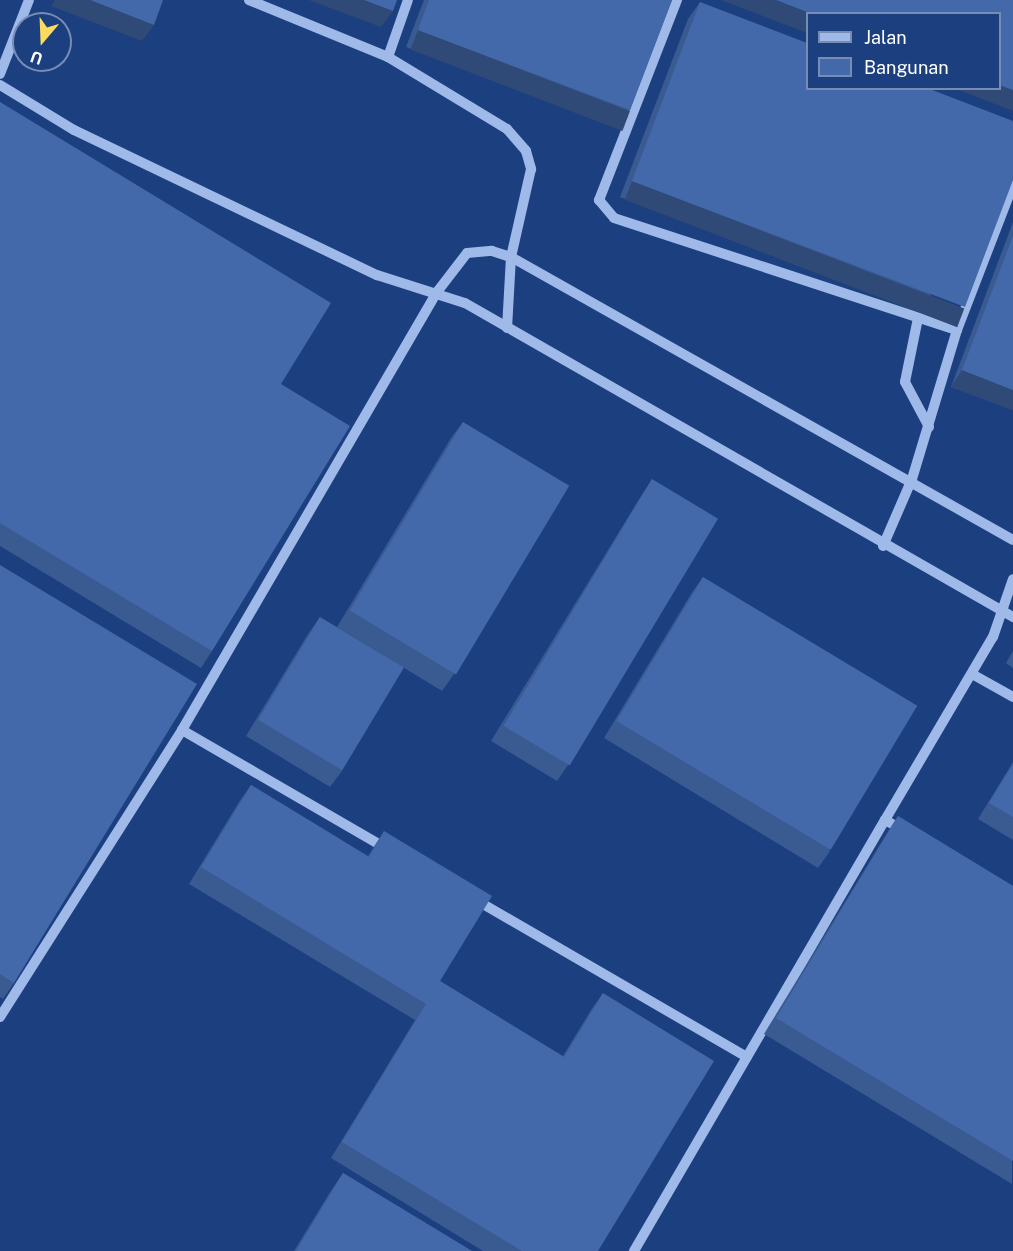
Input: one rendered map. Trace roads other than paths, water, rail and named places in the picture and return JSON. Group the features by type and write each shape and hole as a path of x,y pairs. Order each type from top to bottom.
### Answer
{"street":[{"path":"0,74 29,0"},
{"path":"249,0 388,57 507,129 526,151 528,187 511,257 507,328"},
{"path":"388,57 408,0"},
{"path":"677,0 599,200 614,218 957,330"},
{"path":"0,85 74,130 226,205 378,275 437,292 507,328 883,546 1008,614"},
{"path":"883,546 912,479 957,330 1013,185"},
{"path":"0,1017 182,730 437,292 467,253 492,250 511,257 912,479 1013,540"},
{"path":"918,318 905,382 929,426"},
{"path":"634,1251 1008,614 1013,579"},
{"path":"972,674 1013,697"},
{"path":"194,684 204,690"},
{"path":"182,730 396,854"},
{"path":"885,820 914,837"},
{"path":"468,895 747,1057"}]}
